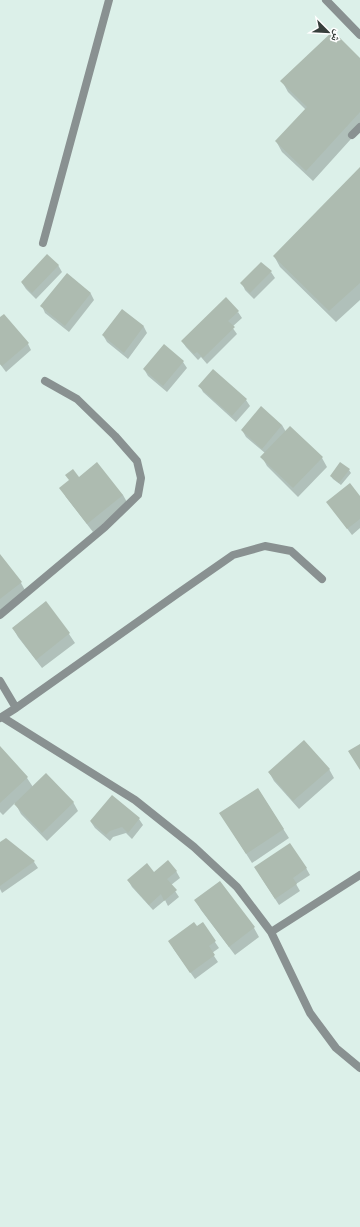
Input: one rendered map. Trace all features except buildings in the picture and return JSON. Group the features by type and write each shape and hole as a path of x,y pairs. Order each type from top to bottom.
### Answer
{"street":[{"path":"43,243 108,0"},
{"path":"326,0 360,35"},
{"path":"352,135 360,127"},
{"path":"0,615 105,527 138,494 142,478 137,461 115,436 77,399 45,381"},
{"path":"322,579 291,551 265,546 233,555 1,718 135,800 194,846 237,887 271,932 310,1013 336,1048 360,1068"},
{"path":"0,681 16,708"},
{"path":"271,932 360,875"}]}
